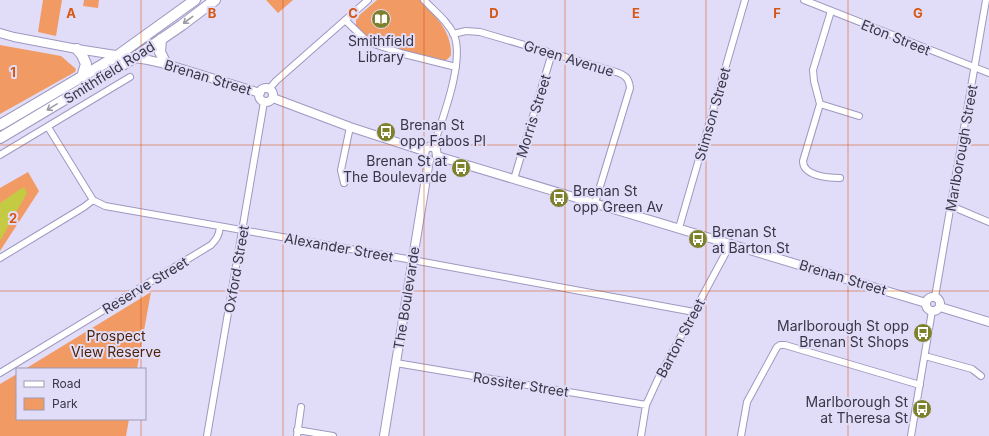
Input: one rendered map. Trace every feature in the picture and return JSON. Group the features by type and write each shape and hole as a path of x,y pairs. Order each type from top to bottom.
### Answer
{"highway":[{"name":"Smithfield Road","path":"0,126 118,56 195,0"},
{"name":"Smithfield Road","path":"0,138 134,58 215,0"},
{"path":"132,46 147,29 181,4"},
{"path":"161,39 160,52 166,64"},
{"path":"77,49 82,55 86,64 82,77"}],"street":[{"path":"270,89 276,81 368,0"},
{"path":"424,0 443,18 453,34 457,46 455,76 433,147"},
{"name":"Stimson Street","path":"679,228 745,0"},
{"name":"Eton Street","path":"804,0 989,73"},
{"name":"Marlborough Street","path":"935,297 986,0"},
{"path":"831,11 813,70 814,81 820,104 803,158 803,164 808,172 829,178 840,178"},
{"path":"345,20 368,42 404,54 456,67"},
{"name":"Green Avenue","path":"453,34 466,31 480,32 623,74 627,77 630,88 595,203"},
{"name":"Brenan Street","path":"0,33 77,49 166,64 260,93"},
{"name":"Brenan Street","path":"0,36 14,37"},
{"name":"Morris Street","path":"514,178 552,53"},
{"path":"0,155 130,77"},
{"path":"265,88 270,89 274,94 273,98 268,102 264,102 260,99 260,93 265,88"},
{"path":"273,98 350,127 424,151"},
{"name":"Oxford Street","path":"207,436 264,102"},
{"path":"820,104 859,116"},
{"path":"0,258 93,200 48,127"},
{"path":"344,183 342,170 350,127"},
{"path":"424,151 427,148 433,147"},
{"path":"424,151 425,157 429,160 433,160 437,156 437,152 433,147"},
{"name":"Brenan Street","path":"437,156 731,243 926,303"},
{"name":"The Boulevarde","path":"384,436 429,160"},
{"name":"Alexander Street","path":"93,200 105,206 412,260 694,312"},
{"path":"951,206 989,222"},
{"name":"Reserve Street","path":"0,373 211,245 216,241 219,235 220,227"},
{"name":"Barton Street","path":"641,436 646,404 731,243"},
{"path":"935,297 939,300 940,306 937,310 932,311 927,308 926,303 930,298 935,297"},
{"path":"940,306 989,322"},
{"path":"911,436 932,311"},
{"path":"741,436 747,402 777,347 780,345 920,385"},
{"path":"925,356 972,369 981,376"},
{"name":"Rossiter Street","path":"396,363 646,404"},
{"path":"301,407 297,433 333,436"}],"green space":[{"path":"43,0 62,0 56,36 38,32"},
{"path":"84,0 99,0 98,8 83,6"},
{"path":"266,0 293,0 278,13"},
{"path":"377,0 420,0 437,18 446,31 451,46 451,55 444,61 439,61 406,53 369,39 360,32 356,26 356,18"},
{"path":"0,45 61,56 76,69 75,72 0,114"},
{"path":"28,172 39,191 0,251 0,188"},
{"name":"Prospect View Reserve","path":"151,292 137,368 27,368"},
{"path":"16,375 16,420 129,420 126,436 0,436 0,384"}],"shaded area":[{"path":"22,188 25,188 27,193 0,241 0,203"}],"place":[{"name":"Smithfield Library","path":"381,19"},
{"name":"Brenan St opp Fabos Pl","path":"386,132"},
{"name":"Brenan St at The Boulevarde","path":"461,168"},
{"name":"Brenan St opp Green Av","path":"559,198"},
{"name":"Brenan St at Barton St","path":"698,239"},
{"name":"Marlborough St opp Brenan St Shops","path":"923,333"},
{"name":"Marlborough St at Theresa St","path":"922,409"}]}
